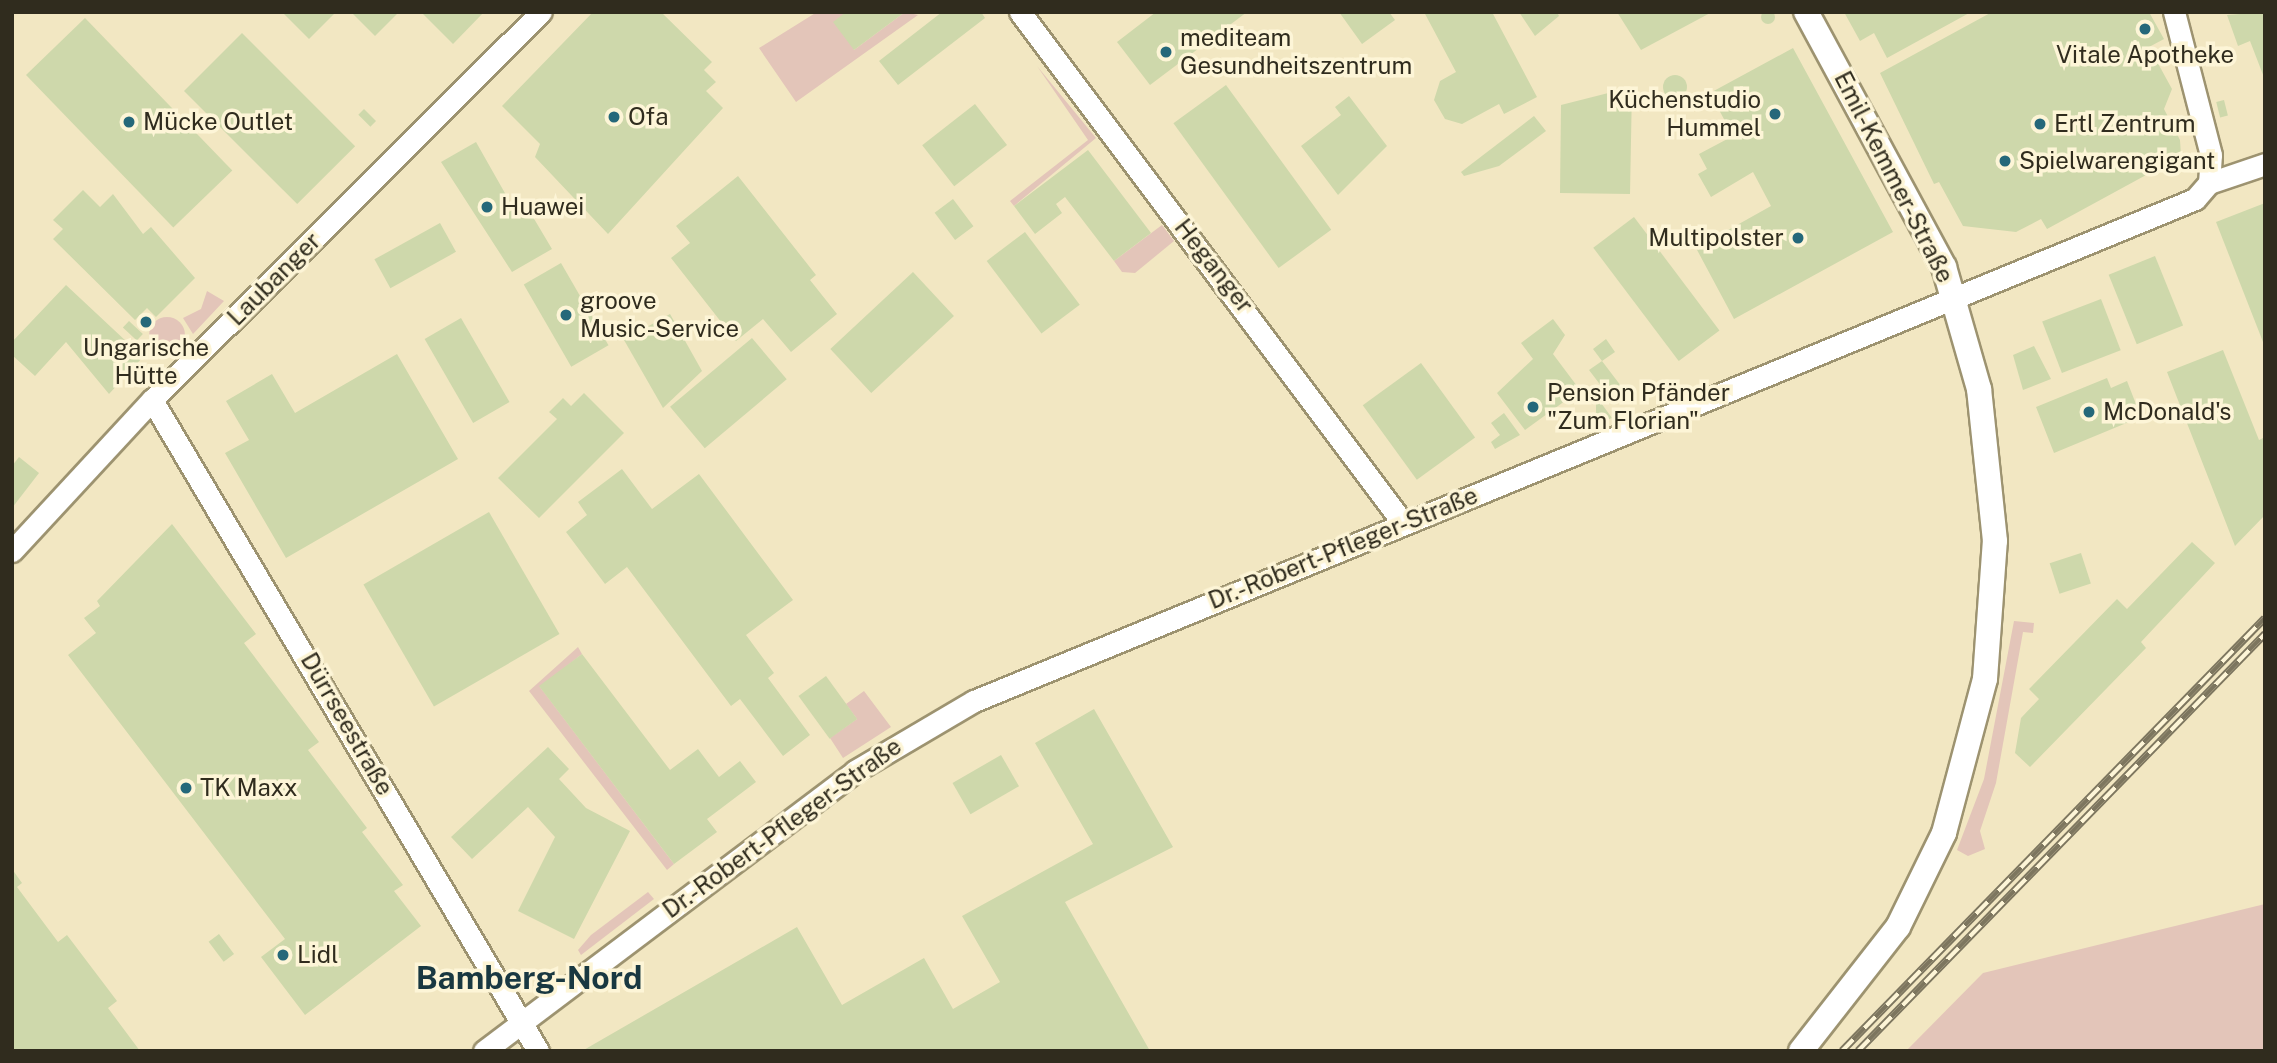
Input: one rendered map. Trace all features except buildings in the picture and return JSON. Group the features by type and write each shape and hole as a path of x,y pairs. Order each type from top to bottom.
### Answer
{"street":[{"name":"Laubanger","path":"12,551 152,400 541,12"},
{"name":"Heganger","path":"1020,12 1403,523"},
{"name":"Emil-Kemmer-Straße","path":"1801,1051 1898,928 1944,833 1976,722 1992,623 1993,508 1979,389 1955,299 1902,184 1806,12"},
{"path":"2174,12 2211,155 2209,183"},
{"name":"Dr.-Robert-Pfleger-Straße","path":"485,1051 904,738 974,701 1955,299 2195,199 2209,183 2265,164"},
{"name":"Dürrseestraße","path":"152,400 538,1051"}],"shaded area":[{"path":"817,12 846,12 854,50 905,12 918,15 796,102 759,48"},
{"path":"1037,66 1096,138 1014,206 1010,201 1088,140"},
{"path":"1162,225 1174,241 1135,273 1122,272 1114,261"},
{"path":"207,291 224,301 193,334 183,318 201,309"},
{"path":"167,317 180,322 185,335 180,348 167,353 154,348 149,335 154,322"},
{"path":"2014,621 2034,623 2033,633 2023,632 1996,783 1980,831 1985,849 1968,856 1957,850 1984,779"},
{"path":"578,647 582,654 540,687 674,864 667,870 529,691"},
{"path":"864,691 891,727 843,758 830,738 857,719 846,704"},
{"path":"648,892 654,899 581,955 578,950 591,935"},
{"path":"2265,904 2265,1051 1906,1051 1983,973"}],"railway":[{"path":"1842,1051 2265,618"},
{"path":"1858,1051 2265,634"}],"place":[{"name":"Vitale Apotheke","path":"2145,29"},
{"name":"mediteam Gesundheitszentrum","path":"1166,52"},
{"name":"Küchenstudio Hummel","path":"1775,114"},
{"name":"Ofa","path":"614,117"},
{"name":"Mücke Outlet","path":"129,122"},
{"name":"Ertl Zentrum","path":"2040,124"},
{"name":"Spielwarengigant","path":"2005,161"},
{"name":"Huawei","path":"487,207"},
{"name":"Multipolster","path":"1798,238"},
{"name":"groove Music-Service","path":"566,315"},
{"name":"Ungarische Hütte","path":"146,322"},
{"name":"Pension Pfänder \"Zum Florian\"","path":"1533,407"},
{"name":"McDonald's","path":"2089,412"},
{"name":"TK Maxx","path":"186,788"},
{"name":"Lidl","path":"283,955"}],"district":[{"name":"Bamberg-Nord","path":"529,978"}]}
